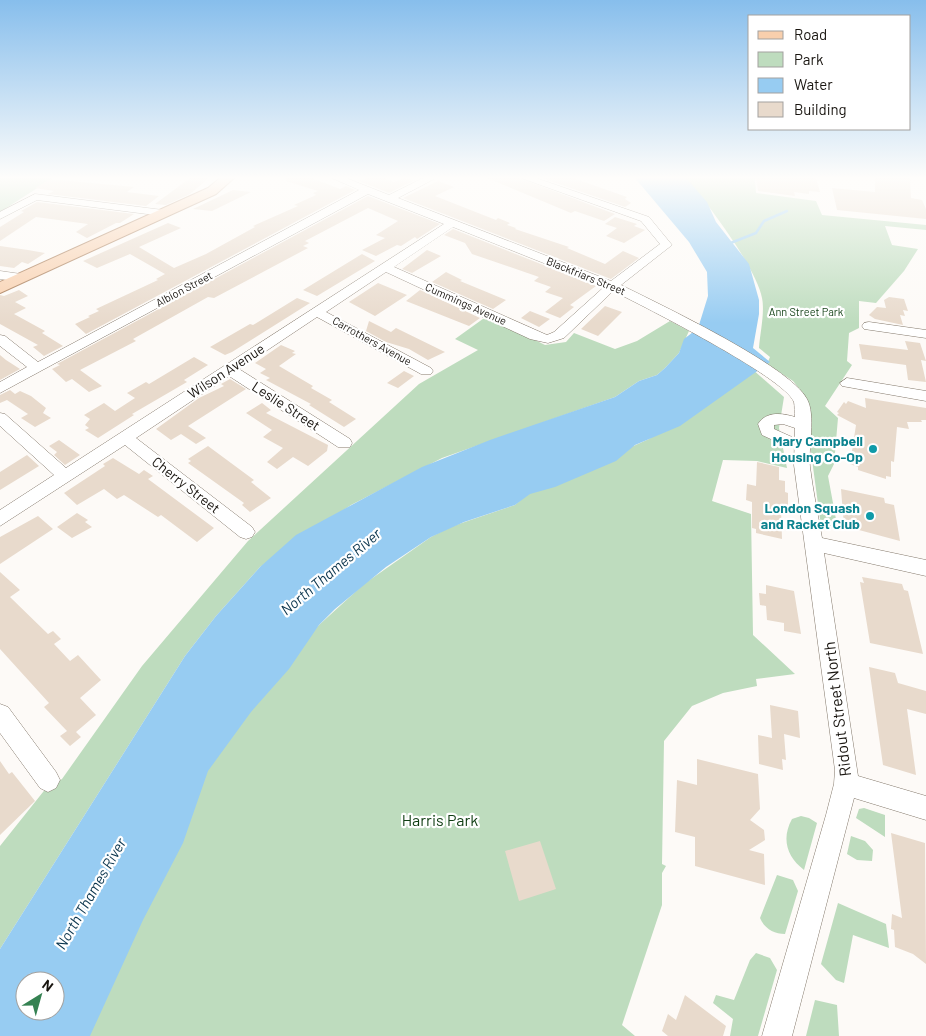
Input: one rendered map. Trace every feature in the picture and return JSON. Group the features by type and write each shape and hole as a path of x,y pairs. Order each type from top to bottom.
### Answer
{"main road":[{"path":"0,288 134,226"}],"street":[{"name":"Albion Street","path":"0,388 300,226"},
{"name":"Wilson Avenue","path":"0,519 448,226"},
{"name":"Blackfriars Street","path":"458,226 613,286 690,326 770,373"},
{"path":"613,286 666,245 651,226"},
{"name":"Cummings Avenue","path":"385,267 535,336 548,339 558,335 613,286"},
{"path":"0,275 21,278"},
{"name":"Carrothers Avenue","path":"317,312 426,371"},
{"path":"869,326 926,334"},
{"path":"0,339 37,368"},
{"name":"Leslie Street","path":"228,369 344,443"},
{"name":"Ridout Street North","path":"770,373 800,401 803,426 802,465 847,770 846,784 777,1036"},
{"path":"847,383 926,396"},
{"name":"Ridout Street North","path":"788,388 791,398 784,418 786,441 802,465"},
{"path":"0,418 65,476"},
{"path":"784,418 803,426"},
{"name":"Cherry Street","path":"125,437 246,532"},
{"path":"815,544 926,568"},
{"path":"0,715 48,780"},
{"path":"846,784 926,808"}],"green space":[{"name":"Ann Street Park","path":"723,226 885,226 892,245 918,249 904,271 876,303 859,301 859,328 849,333 847,361 852,365 825,406 838,418 834,464 828,476 838,530 821,526 803,393 793,381 767,364 770,357 759,348 763,310 762,298 751,270"},
{"path":"889,226 926,226 926,230"},
{"path":"487,316 545,345 566,342 574,333 615,349 637,341 670,321 689,331 679,353 657,375 639,381 615,397 442,458 351,505 260,567 216,616 185,656 0,949 0,846 47,787 62,779 142,666 248,541 419,384 478,350 455,339"},
{"name":"Harris Park","path":"752,369 784,397 779,428 787,468 757,461 723,460 712,501 751,514 753,635 795,674 756,679 757,686 723,693 692,706 664,741 662,864 666,866 662,873 662,905 622,1025 635,1036 82,1036 223,735 319,625 364,584 431,537 450,527 515,505 529,493 649,439"},
{"path":"864,808 885,815 885,837 856,818 859,809"},
{"path":"801,816 817,823 804,870 793,859 786,840 792,819"},
{"path":"851,836 865,841 873,850 872,861 857,860 847,854"},
{"path":"777,875 793,880 798,891 785,934 770,930 760,918"},
{"path":"838,903 886,924 889,948 853,935 844,983 836,980 821,964"},
{"path":"756,953 770,958 777,970 758,1036 730,1036 733,1019 713,1003 716,995 734,1000 750,960"},
{"path":"815,1000 837,1005 839,1036 806,1036"}],"water":[{"name":"North Thames River","path":"676,226 719,226 749,264 759,300 759,314 753,348 770,362 680,426 635,445 616,461 555,487 530,494 515,505 464,522 431,537 386,567 335,609 319,625 289,669 251,712 208,771 183,843 143,920 90,1036 0,1036 0,949 185,656 216,616 260,567 296,535 422,467 490,440 615,397 639,381 657,375 679,353 684,339 697,329 708,296 707,272 689,242"}],"building":[{"path":"1,226 22,226 0,241"},
{"path":"84,226 110,226 87,238 76,232"},
{"path":"161,226 177,226 181,228 139,247 174,268 206,254 255,227 287,226 86,334 75,324 99,311 96,309 158,280 156,279 165,274 130,254 97,268 83,261"},
{"path":"312,226 333,226 305,241 309,243 303,246 308,248 214,298 208,297 133,339 136,341 80,370 102,386 89,392 72,379 66,382 52,369 60,365 57,364"},
{"path":"390,226 436,226 417,239 415,237 401,246 397,245 376,256 362,250 385,238 376,235"},
{"path":"476,226 511,226 569,247 567,248 605,264 623,251 639,258 611,279"},
{"path":"612,226 635,226 645,230 624,243 606,236 617,228"},
{"path":"453,229 596,286 570,305 574,307 560,318 545,312 563,298 545,292 551,287 534,281 539,277 472,254 465,243 444,235"},
{"path":"0,246 45,253 28,264 22,262 14,268 0,266"},
{"path":"427,250 441,256 412,273 402,269"},
{"path":"362,254 375,261 317,296 303,290"},
{"path":"446,272 462,280 460,281 506,300 493,309 432,282"},
{"path":"378,283 407,295 375,316 349,302"},
{"path":"19,290 28,296 15,302 26,308 14,314 45,331 42,333 63,346 44,356 33,347 38,345 0,324 0,295 4,296"},
{"path":"420,290 480,318 469,326 406,301"},
{"path":"889,297 904,299 908,311 903,310 905,316 900,315 903,325 875,319 869,315 877,307 886,308 884,300"},
{"path":"297,298 310,303 232,352 225,355 210,347 250,324 253,325"},
{"path":"605,306 622,312 598,336 581,329"},
{"path":"530,311 550,319 539,327 521,318"},
{"path":"369,321 391,332 396,328 445,352 428,360 409,349 386,342 366,331"},
{"path":"905,341 920,343 926,361 921,360 926,382 908,380 906,365 862,359 859,344 908,350"},
{"path":"281,345 295,351 292,353 296,354 279,366 313,386 311,388 332,400 329,402 356,419 344,427 309,405 311,404 266,380 270,378 260,373 266,369 255,363"},
{"path":"0,355 20,369 0,380"},
{"path":"194,357 208,365 184,380 187,382 132,414 134,415 98,438 85,430 89,428 85,425 90,419 84,415 104,403 115,411 135,398 127,393 146,382 149,384"},
{"path":"404,371 414,376 398,388 387,383"},
{"path":"230,379 246,389 188,426 206,438 196,444 181,434 171,440 156,429 199,398 224,386 221,384"},
{"path":"10,390 15,394 20,391 31,396 46,408 43,413 51,418 35,427 21,418 28,414 7,400 0,403 0,395"},
{"path":"865,398 926,408 926,420 921,420 922,422 907,422 909,429 897,427 894,462 891,461 891,477 886,476 886,479 858,470 858,467 850,464 856,425 837,415 844,402 846,404 848,401 866,408"},
{"path":"262,403 271,410 266,413 328,445 327,451 308,466 293,457 277,469 267,462 283,448 263,437 272,430 246,413"},
{"path":"59,440 80,455 65,465 54,455 57,452 49,446"},
{"path":"208,446 254,480 251,482 271,498 250,512 242,505 244,503 188,463 191,461 188,459"},
{"path":"27,455 39,466 0,490 0,472"},
{"path":"113,458 139,474 144,470 153,476 148,479 214,528 197,542 161,515 158,517 124,495 117,499 104,489 77,505 64,493 105,466 103,464"},
{"path":"757,462 779,467 779,480 785,481 785,492 788,493 788,510 781,508 782,539 756,533 756,529 752,528 752,502 746,500 747,484 756,486"},
{"name":"London Squash and Racket Club","path":"841,489 884,498 885,503 894,505 900,541 844,526"},
{"path":"77,513 88,520 85,522 92,527 72,538 57,527"},
{"path":"38,516 53,529 0,564 0,537"},
{"path":"0,572 20,590 10,597 48,634 53,631 61,639 54,644 70,661 78,655 101,680 80,698 96,715 76,732 81,737 70,746 60,736 67,731 44,707 49,703 0,649"},
{"path":"862,577 902,584 904,590 908,591 923,654 870,643 860,582 864,583"},
{"path":"766,585 794,591 801,634 784,631 784,623 767,620 766,606 760,605 759,593 766,594"},
{"path":"869,667 895,673 898,683 926,691 926,714 907,709 916,775 883,765"},
{"path":"770,705 798,711 800,738 784,734 786,760 782,759 783,770 759,764 758,735 772,738"},
{"path":"697,759 758,774 760,809 750,820 764,830 765,840 749,850 764,854 765,885 695,866 695,837 675,832 677,780 697,785"},
{"path":"0,761 9,774 12,772 35,801 0,835"},
{"path":"891,833 925,843 926,964 913,954 895,947 894,930 891,929 892,914 902,918"},
{"path":"540,841 556,889 519,901 505,851"},
{"path":"685,995 726,1026 723,1036 668,1036 662,1031 668,1014 676,1020"}],"waterway":[{"path":"728,244 756,233 760,226"}],"place":[{"name":"Mary Campbell Housing Co-Op","path":"873,449"},
{"name":"London Squash and Racket Club","path":"870,516"}]}
